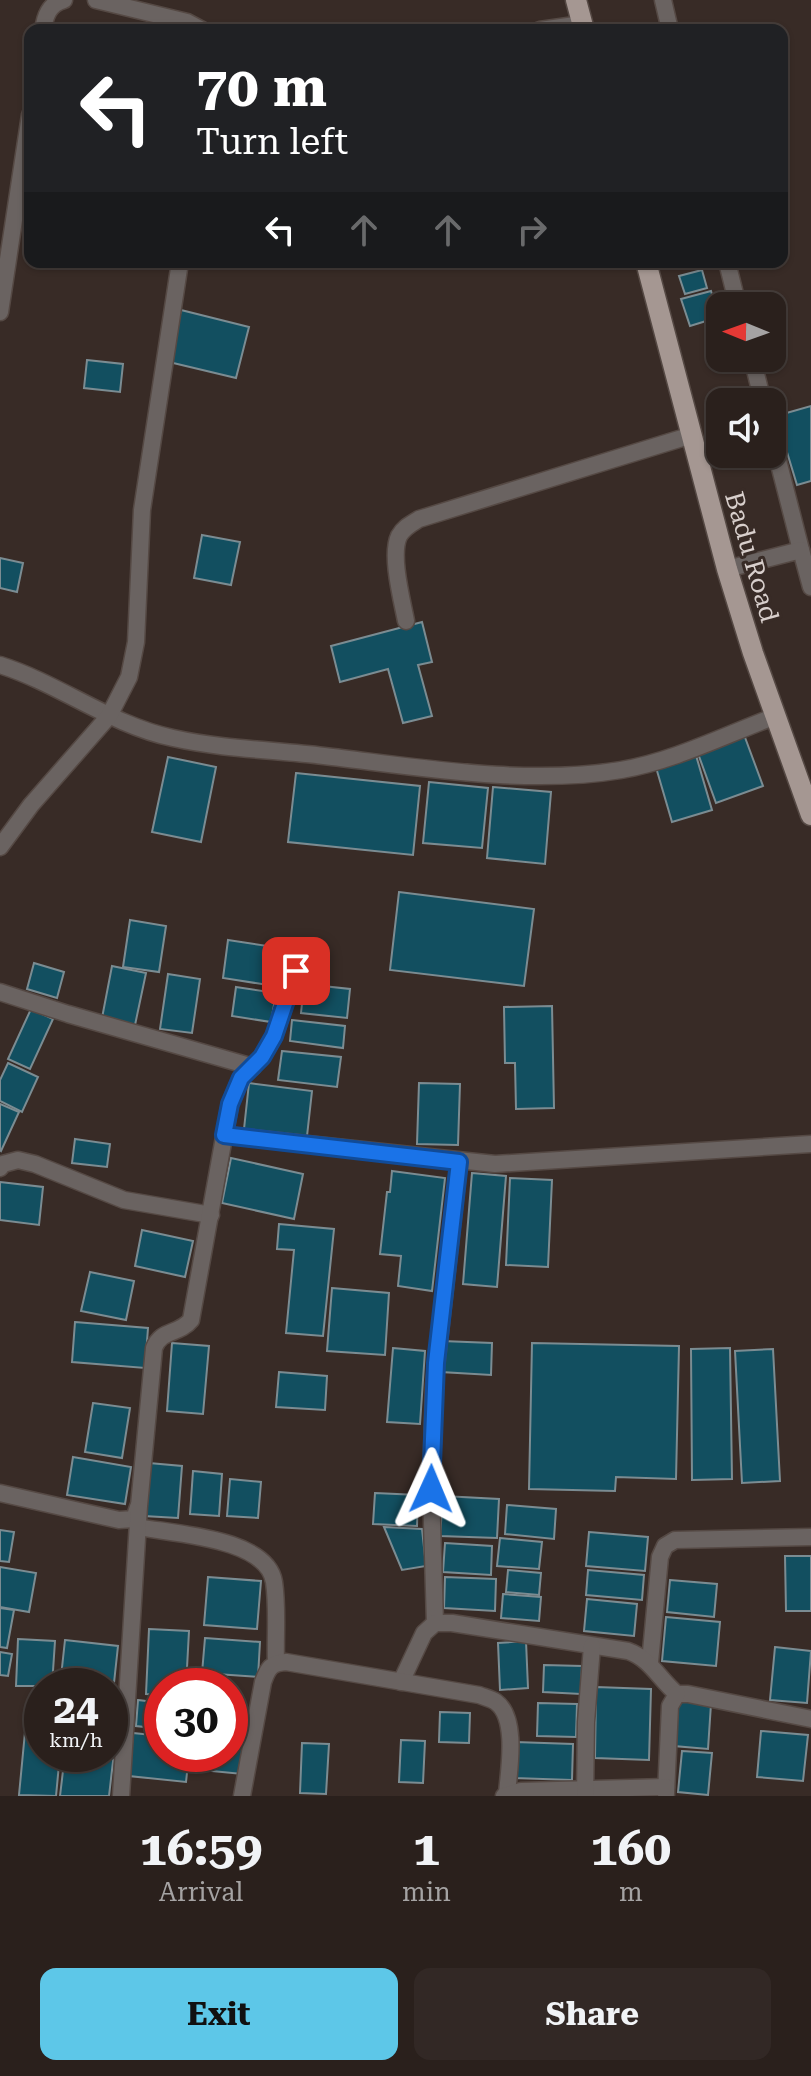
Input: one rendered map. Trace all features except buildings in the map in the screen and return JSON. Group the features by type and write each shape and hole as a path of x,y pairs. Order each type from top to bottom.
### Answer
{"main road":[{"path":"576,0 582,24"},
{"name":"Badu Road","path":"648,268 727,569 811,815"}],"street":[{"path":"45,24 50,8 64,0"},
{"path":"96,0 191,24"},
{"path":"663,0 669,24"},
{"path":"0,312 24,154"},
{"path":"0,847 31,805 109,716 129,677 136,642 142,510 179,268"},
{"path":"728,268 734,292"},
{"path":"406,621 396,552 398,538 406,527 419,519 692,435"},
{"path":"780,468 811,587"},
{"path":"727,569 801,550"},
{"path":"0,665 49,684 109,716 172,738 404,765 566,777 623,770 667,758 776,716"},
{"path":"121,1796 139,1506 154,1348 157,1338 164,1333 178,1331 191,1320 230,1104 241,1078 262,1057 274,1036 296,971"},
{"path":"0,992 253,1067"},
{"path":"224,1135 495,1164 811,1144"},
{"path":"0,1168 3,1164 18,1160 124,1200 211,1215"},
{"path":"435,1623 431,1489 434,1385 459,1162"},
{"path":"0,1493 119,1520 134,1519 139,1506"},
{"path":"138,1527 239,1546 255,1553 268,1565 274,1580 276,1663"},
{"path":"650,1662 660,1557 665,1546 675,1540 811,1537"},
{"path":"401,1682 424,1633 435,1623 469,1625 628,1651 650,1662 665,1684 677,1694 811,1719"},
{"path":"585,1793 592,1646"},
{"path":"242,1796 263,1682 268,1668 276,1663 286,1662 479,1695 497,1702 507,1715 510,1738 506,1795 666,1791 670,1706 677,1694"}],"route":[{"path":"296,971 274,1036 262,1057 241,1078 230,1104 224,1135 459,1162 436,1363 431,1489"}]}
